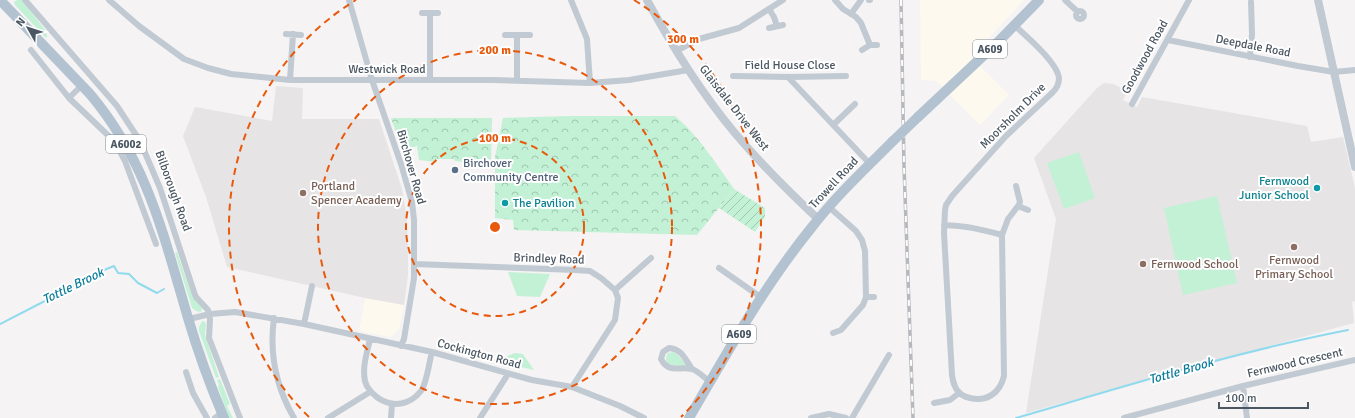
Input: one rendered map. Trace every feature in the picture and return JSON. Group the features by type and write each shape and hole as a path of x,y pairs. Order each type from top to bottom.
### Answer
{"main road":[{"name":"Trowell Road","path":"689,418 762,298 792,253 818,219 893,141 1039,0"},
{"name":"Bilborough Road","path":"3,1 104,110 129,150 148,190 163,230 188,319 220,416"}],"street":[{"name":"Bilborough Road","path":"25,0 117,106 140,141 160,188 196,297 210,314"},
{"name":"Westwick Road","path":"109,0 139,26 184,59 208,68 231,74 290,80 430,79 590,83 629,80 688,70"},
{"name":"Birchover Road","path":"349,0 372,80 401,164 412,202 414,220 414,278 404,339 401,346"},
{"path":"571,0 587,39 590,83"},
{"name":"Glaisdale Drive West","path":"647,0 688,70 734,131 782,185 818,219"},
{"path":"676,51 699,39 739,28 783,0"},
{"path":"835,0 843,9 861,23 870,45"},
{"path":"851,14 861,0"},
{"path":"1065,0 1078,12"},
{"name":"Goodwood Road","path":"1132,104 1189,0"},
{"path":"1318,0 1355,167"},
{"path":"1250,57 1252,34 1251,1"},
{"path":"769,9 780,26 769,28"},
{"path":"422,12 438,13"},
{"path":"430,13 430,79"},
{"name":"Moorsholm Drive","path":"959,393 953,382 952,375 944,225 945,210 952,196 1006,136 1053,92 1057,86 1059,78 1053,64 1014,25"},
{"path":"286,34 301,35"},
{"path":"290,80 293,34"},
{"path":"505,35 530,35"},
{"path":"517,35 517,80"},
{"name":"Deepdale Road","path":"1168,40 1334,72 1355,70"},
{"path":"862,50 870,45 877,45"},
{"path":"31,50 69,98 115,142 120,150 156,244"},
{"name":"Field House Close","path":"734,76 846,76"},
{"path":"788,77 870,164"},
{"path":"69,98 82,85"},
{"path":"834,125 855,104"},
{"path":"934,403 950,400 959,393 976,399 987,398 997,391 1003,380 1002,235 1008,219 1018,206 1020,198 1016,186"},
{"path":"1018,206 1028,210"},
{"path":"829,207 856,231 862,240 865,251 866,297 860,309 844,323 841,330 832,333"},
{"path":"944,225 977,228 1002,235"},
{"path":"572,387 615,320 618,298 615,290 651,258"},
{"name":"Brindley Road","path":"414,264 590,271 615,290"},
{"path":"719,268 762,298"},
{"path":"304,324 312,286"},
{"path":"866,297 874,297"},
{"name":"Cockington Road","path":"188,319 210,314 235,312 304,324 432,352 532,380 572,387 620,406 644,418"},
{"path":"210,314 209,338 240,418"},
{"path":"274,318 272,344 275,368 287,406 294,418"},
{"path":"370,339 364,366 366,383 370,392 384,402 392,404 399,405 408,401 422,390 432,352"},
{"path":"692,369 674,369 664,365 661,359 663,352 669,348 676,348 683,355 692,369 710,382"},
{"path":"852,418 887,363 889,355"},
{"name":"Fernwood Crescent","path":"1124,418 1243,386 1355,360"},
{"path":"186,372 193,393 207,418"},
{"path":"480,418 508,374"},
{"path":"1243,386 1247,418"},
{"path":"328,418 370,392"},
{"path":"391,418 392,404"},
{"path":"811,418 835,414 846,418"}],"shaded area":[{"path":"920,0 1024,0 971,57 1009,95 980,125 936,81 921,80"},
{"name":"Fernwood School","path":"1104,83 1113,84 1128,91 1123,100 1137,107 1142,97 1307,126 1311,142 1343,137 1355,188 1355,301 1352,302 1354,323 1026,413 1056,219 1034,158 1096,89"},
{"name":"Portland Spencer Academy","path":"276,86 303,88 302,119 379,119 402,189 407,218 408,275 404,305 365,298 227,267 206,197 183,136 195,107 272,121"},
{"path":"365,298 404,305 399,330 390,337 359,331"}],"green space":[{"path":"17,0 22,0 46,31 46,38 15,5 14,2"},
{"path":"570,116 675,116 692,132 734,189 697,235 514,230 513,220 495,218 495,157 503,118"},
{"path":"391,118 492,118 491,165 455,161 454,159 436,159 436,162 419,160 417,146 411,148 411,151 407,152 409,163 407,164"},
{"path":"1079,152 1095,198 1064,209 1047,163"},
{"path":"734,189 765,208 765,217 755,232 719,208"},
{"path":"1217,196 1237,283 1183,295 1164,208"},
{"path":"177,252 191,293 202,308 201,312 192,308 175,253"},
{"path":"508,272 550,274 540,297 517,296"},
{"path":"202,321 206,324 205,335 219,377 216,378 199,331"},
{"path":"673,352 677,354 687,365 687,367 667,364 666,357 668,353"},
{"path":"515,353 523,354 534,370 494,361"},
{"path":"220,379 230,404 227,406 233,418 229,418 218,387 219,385 217,380"}],"waterway":[{"name":"Tottle Brook","path":"0,324 72,287 84,278 114,266 118,273 129,274 138,283 157,293 164,289"},
{"name":"Tottle Brook","path":"1016,418 1222,359 1348,330"}],"railway":[{"path":"901,0 904,166 913,418"}],"place":[{"name":"Birchover Community Centre","path":"455,170"},
{"name":"Fernwood Junior School","path":"1317,188"},
{"name":"Portland Spencer Academy","path":"303,193"},
{"name":"The Pavilion","path":"505,203"},
{"name":"Fernwood Primary School","path":"1294,247"},
{"name":"Fernwood School","path":"1143,264"}]}
